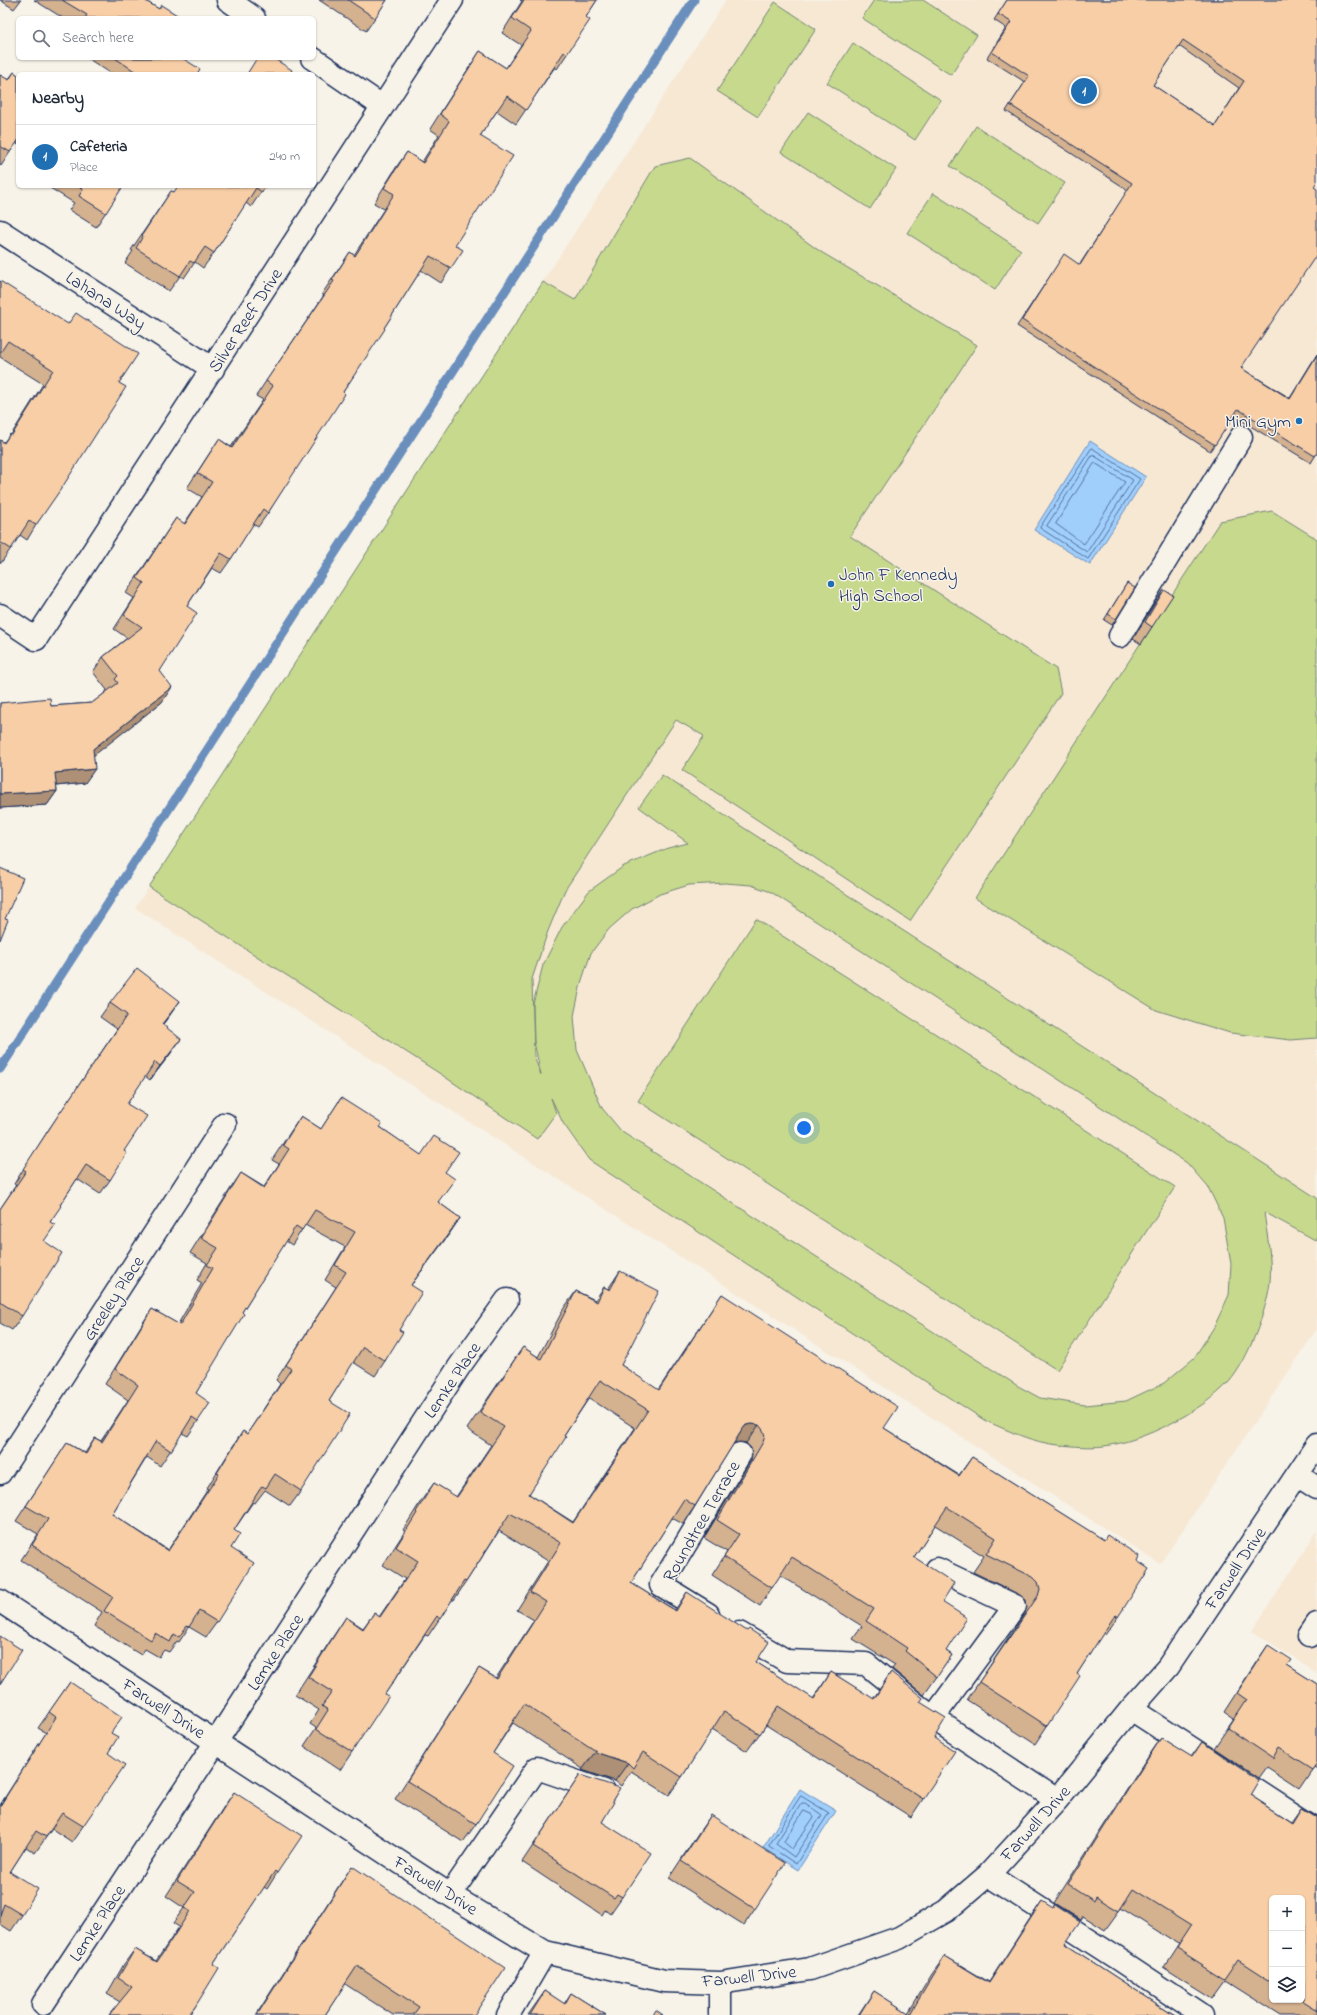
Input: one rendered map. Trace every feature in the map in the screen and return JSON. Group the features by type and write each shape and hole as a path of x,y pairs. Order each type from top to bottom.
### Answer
{"street":[{"path":"228,0 251,16"},
{"name":"Silver Reef Drive","path":"0,615 36,639 452,0"},
{"path":"315,60 382,106"},
{"name":"Lahana Way","path":"0,231 213,369"},
{"path":"1120,636 1241,438"},
{"name":"Greeley Place","path":"0,1473 226,1124"},
{"name":"Lemke Place","path":"43,2004 216,1742 460,1367 507,1300"},
{"name":"Farwell Drive","path":"0,1601 450,1895 545,1952 664,1981 720,1983 810,1969 899,1938 946,1911 988,1875 1057,1800 1131,1709 1168,1667 1317,1445"},
{"name":"Roundtree Terrace","path":"740,1454 661,1585 787,1661 866,1664 933,1718 1057,1800"},
{"path":"1297,1475 1317,1488"},
{"path":"933,1718 1015,1606 937,1569"},
{"path":"1131,1709 1317,1830"},
{"path":"450,1895 537,1768 611,1793"},
{"path":"988,1875 1202,2015"},
{"path":"508,2015 545,1952"},
{"path":"720,1983 720,2015"}],"shaded area":[{"name":"John F Kennedy High School","path":"726,0 1317,0 1317,1329 1160,1564 135,908"},
{"path":"1317,1531 1317,1672 1252,1631"}],"green space":[{"path":"874,0 923,0 977,35 951,75 862,18"},
{"path":"775,2 816,29 758,117 717,91"},
{"path":"853,43 941,100 915,140 827,83"},
{"path":"808,112 896,169 870,209 781,152"},
{"path":"976,126 1065,183 1038,223 950,166"},
{"path":"690,158 821,252 977,345 850,536 1056,669 1061,693 910,921 682,770 704,736 676,720 565,890 548,931 532,979 534,1056 541,1075 534,1042 533,1004 543,965 562,927 589,891 624,866 668,848 688,843 639,807 662,775 1317,1198 1317,1241 1264,1212 1269,1247 1270,1282 1261,1320 1250,1348 1236,1373 1217,1393 1204,1404 1188,1414 1154,1432 1119,1443 1099,1447 1082,1447 1040,1442 1011,1432 984,1420 589,1160 563,1123 551,1098 556,1113 537,1139 442,1075 149,887 543,282 575,300 655,166","holes":["725,883 751,885 771,892 1187,1163 1208,1187 1223,1218 1231,1264 1229,1295 1214,1327 1194,1358 1164,1383 1126,1401 1085,1405 1040,1398 1018,1386 622,1132 602,1108 577,1050 574,1016 581,983 591,953 609,929 632,909 660,894 689,885"]},
{"path":"933,193 1021,250 995,290 907,233"},
{"path":"1272,511 1317,539 1317,1038 1291,1040 1230,1033 1156,1010 975,898 1220,521"},
{"path":"756,919 1175,1187 1057,1370 638,1101"}],"water":[{"path":"1090,441 1146,477 1090,565 1034,530"},
{"path":"800,1789 836,1811 798,1870 763,1848"}],"building":[{"path":"62,0 144,0 159,9 161,5 179,16 86,16 87,15"},
{"path":"348,0 387,0 375,18"},
{"path":"524,0 597,0 586,17 590,20 567,54 564,52 526,110 507,96 480,136 513,156 455,245 463,250 451,268 430,256 384,328 385,329 343,392 345,394 268,513 263,509 231,559 221,553 187,606 197,613 160,671 172,687 93,749 95,769 55,773 57,791 0,794 0,703 50,698 51,706 92,703 118,683 115,679 118,676 103,657 142,627 124,615 144,583 137,578 176,518 185,524 212,482 197,473 219,439 232,448 273,386 266,381 334,281 332,280 350,252 355,256 394,194 384,188 407,152 423,163 449,121 440,114 480,51 506,68 531,31 512,18"},
{"path":"1007,0 1317,0 1317,181 1314,187 1317,189 1317,254 1241,368 1290,399 1317,355 1317,453 1315,456 1238,409 1215,445 1022,320 1064,254 1080,265 1132,183 1010,105 1029,76 992,52 1011,22 998,14","holes":["1183,40 1244,81 1215,126 1153,85"]},
{"path":"118,60 185,60 200,69 198,72 136,72"},
{"path":"256,60 276,60 292,70 291,72 248,72"},
{"path":"14,72 16,74 16,144 10,152 0,146 0,75 9,80"},
{"path":"81,188 122,188 106,213 79,196 83,189"},
{"path":"177,188 256,188 214,253 205,247 194,263 190,261 180,276 136,248 143,236 142,235 171,191 174,192"},
{"path":"256,188 264,188 262,192"},
{"path":"0,281 68,324 76,313 138,354 119,383 126,387 63,486 36,525 29,521 11,549 0,542 0,440 4,443 10,434 12,435 53,370 8,341 0,353"},
{"path":"1127,583 1135,588 1116,619 1108,614"},
{"path":"1164,590 1173,595 1152,627 1145,622"},
{"path":"0,868 23,878 5,919 8,920 0,940"},
{"path":"137,968 180,1001 162,1024 181,1039 160,1066 155,1062 127,1104 147,1116 124,1151 127,1153 110,1180 86,1165 50,1222 55,1225 44,1241 62,1253 22,1316 0,1302 0,1209 26,1171 23,1169 59,1114 127,1015 110,1003"},
{"path":"341,1098 382,1124 380,1127 421,1155 434,1136 459,1152 445,1172 455,1179 438,1202 460,1218 411,1285 422,1292 399,1330 403,1332 385,1361 363,1347 329,1401 350,1414 301,1491 275,1474 266,1488 262,1486 234,1530 240,1534 231,1548 254,1563 217,1622 199,1611 189,1627 187,1626 179,1637 174,1634 170,1642 155,1633 151,1640 104,1611 113,1597 32,1545 48,1519 26,1506 67,1443 86,1454 95,1438 102,1442 138,1385 115,1369 152,1309 180,1325 213,1268 207,1265 218,1248 201,1238 241,1173 264,1188 289,1149 283,1145 301,1116 321,1129","holes":["315,1210 355,1232 335,1265 346,1272 286,1365 291,1369 247,1434 243,1431 217,1473 219,1474 168,1551 112,1514 156,1441 171,1451 192,1417 198,1421 210,1403 196,1393 244,1314 242,1312 296,1226 302,1230"]},
{"path":"620,1271 659,1291 621,1365 659,1390 722,1294 898,1407 884,1428 959,1476 972,1457 1104,1540 1107,1535 1139,1556 1137,1561 1149,1569 1118,1617 1115,1615 1077,1674 1080,1676 1047,1726 979,1682 1038,1596 1040,1589 1038,1582 1033,1577 986,1554 996,1538 947,1507 914,1557 954,1583 942,1602 967,1618 946,1651 952,1655 937,1677 905,1651 907,1648 866,1621 874,1609 792,1557 772,1588 724,1557 739,1534 717,1520 763,1442 765,1436 759,1425 752,1424 746,1425 742,1430 695,1506 684,1499 631,1583 676,1611 687,1592 747,1631 749,1629 769,1642 756,1662 814,1699 831,1672 874,1699 891,1672 923,1698 920,1702 946,1718 934,1738 955,1751 923,1799 778,1706 760,1734 724,1711 682,1777 643,1752 633,1768 628,1763 595,1752 596,1751 524,1704 493,1753 513,1766 476,1824 407,1781 479,1668 497,1679 546,1602 530,1592 561,1543 510,1513 466,1582 464,1581 440,1619 437,1616 385,1694 389,1696 352,1752 316,1729 328,1710 322,1706 332,1692 308,1677 346,1617 363,1629 374,1613 380,1617 418,1561 396,1547 434,1483 457,1497 504,1427 480,1412 523,1347 541,1359 576,1291 597,1302 604,1287 610,1290","holes":["600,1380 648,1410 573,1523 529,1494 566,1437 564,1436"]},
{"path":"0,1636 22,1650 0,1684"},
{"path":"1268,1645 1291,1660 1287,1665 1317,1684 1317,1762 1312,1769 1279,1748 1273,1759 1228,1729 1247,1700 1237,1693"},
{"path":"70,1682 122,1717 111,1733 118,1737 108,1753 125,1765 83,1826 62,1813 46,1837 36,1831 10,1872 38,1889 22,1915 4,1904 0,1915 0,1806 56,1717 49,1712"},
{"path":"1161,1738 1192,1757 1202,1742 1259,1780 1250,1795 1293,1823 1302,1808 1317,1817 1317,2011 1304,2003 1305,1895 1269,1895 1269,1980 1238,1960 1225,1979 1176,1948 1191,1925 1133,1889 1119,1911 1096,1897 1094,1901 1068,1884"},
{"path":"580,1775 620,1788 612,1801 614,1802 602,1822 651,1853 622,1897 617,1894 614,1898 533,1846"},
{"path":"234,1792 302,1836 277,1873 275,1871 213,1964 219,1968 195,2007 188,2015 109,2015 132,1987 118,1978 135,1949 157,1962 190,1911 184,1908 195,1892 177,1881"},
{"path":"711,1815 785,1863 755,1909 681,1861"},
{"path":"352,1866 505,1968 474,2015 413,2015 419,2007 357,1966 325,2015 257,2015"},
{"path":"1042,1901 1053,1908 1054,1905 1080,1922 1065,1944 1174,2015 859,2015 874,1991 910,2014 945,1956 989,1983"},
{"path":"545,1991 565,2004 571,1993 606,2015 530,2015"},
{"path":"656,2010 663,2015 653,2015"}],"waterway":[{"path":"0,1069 694,0"}],"place":[{"name":"Cafeteria","path":"1084,91"},
{"name":"Mini Gym","path":"1299,421"},
{"name":"John F Kennedy High School","path":"831,584"}]}
